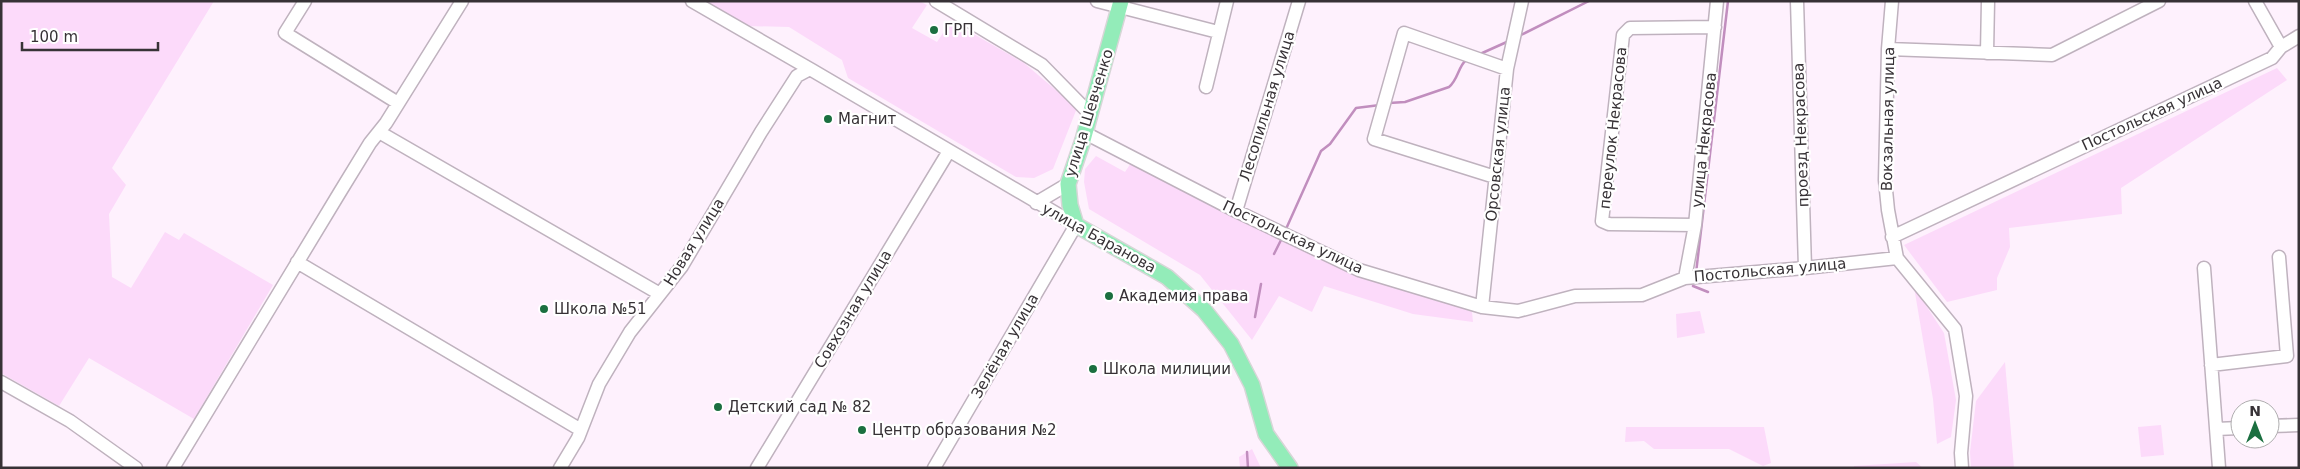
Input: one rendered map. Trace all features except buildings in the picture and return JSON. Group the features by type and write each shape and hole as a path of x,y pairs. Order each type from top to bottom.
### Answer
{"main road":[{"name":"улица Шевченко","path":"1076,225 1070,205 1068,184 1085,133 1120,4"},
{"name":"улица Баранова","path":"1076,225 1167,276 1204,310 1231,344 1252,385 1266,434 1290,468"}],"street":[{"path":"305,1 285,33 398,103"},
{"path":"173,468 365,151 398,103 462,1"},
{"path":"692,1 810,69"},
{"path":"1097,1 1120,4 1218,32"},
{"path":"1206,88 1227,1"},
{"name":"Лесопильная улица","path":"1236,211 1299,1"},
{"name":"Орсовская улица","path":"1482,307 1507,69 1522,1"},
{"name":"улица Некрасова","path":"1685,278 1695,225 1718,1"},
{"name":"проезд Некрасова","path":"1798,1 1805,268"},
{"name":"Вокзальная улица","path":"1892,1 1888,49 1885,180 1892,237 1897,258"},
{"path":"1987,53 1988,1"},
{"path":"1888,49 2052,55 2159,1"},
{"path":"2255,1 2281,47"},
{"path":"941,3 1042,65 1090,114"},
{"name":"переулок Некрасова","path":"1695,225 1609,224 1602,221 1623,35 1630,28 1715,27"},
{"path":"1495,176 1374,139 1404,33 1507,69"},
{"name":"Постольская улица","path":"1892,237 2272,58 2281,47 2299,36"},
{"name":"улица Баранова","path":"810,69 832,80 1036,203 1076,225"},
{"name":"Новая улица","path":"560,468 581,430 599,384 630,332 682,266 761,132 797,76 810,69"},
{"path":"379,132 660,294"},
{"name":"Постольская улица","path":"1085,133 1236,211 1359,270 1482,307 1518,310 1575,296 1642,294 1685,278 1897,258"},
{"name":"Совхозная улица","path":"756,468 949,150"},
{"path":"1036,203 1068,184"},
{"name":"Зелёная улица","path":"934,468 1076,225"},
{"path":"2211,364 2287,356 2279,256"},
{"path":"1897,258 1955,328 1966,396 1961,453 1962,468"},
{"path":"297,262 581,430"},
{"path":"2204,268 2219,468"},
{"path":"1,382 70,421 136,468"},
{"path":"2280,425 2299,424"},
{"path":"2216,430 2230,429"}],"shaded area":[{"path":"1,1 214,1 112,168 126,185 109,214 112,277 131,288 165,232 179,240 184,233 273,285 194,419 89,358 59,406 1,373"},
{"path":"706,1 919,1 927,5 912,28 937,42 951,21 1024,63 1077,108 1053,169 1034,178 1016,177 848,78 842,60 789,27 747,26"},
{"path":"2277,68 2287,80 2121,188 2122,214 2009,228 2010,247 1997,278 1997,290 1947,302 1904,245"},
{"path":"1096,156 1125,172 1133,160 1307,246 1472,312 1473,322 1413,314 1324,286 1312,312 1279,296 1252,340 1200,275 1089,209 1084,182 1085,169"},
{"path":"1914,287 1944,333 1956,400 1951,437 1937,444 1933,399"},
{"path":"1700,311 1705,333 1677,338 1676,314"},
{"path":"2005,362 2014,468 1971,468 1970,452 1976,401"},
{"path":"2161,425 2164,455 2141,457 2138,427"},
{"path":"1626,427 1764,427 1771,463 1763,466 1729,449 1654,449 1644,441 1625,442"},
{"path":"1252,449 1261,468 1240,468 1239,457"},
{"path":"1916,462 1923,468 1854,468 1854,466"}],"waterway":[{"path":"1519,36 1589,1"},
{"path":"1696,273 1728,1"},
{"path":"1480,54 1509,41"},
{"path":"1389,103 1405,102 1449,87 1466,60"},
{"path":"1286,229 1321,151 1330,144 1356,108 1380,105"},
{"path":"1274,254 1282,238"},
{"path":"1255,317 1261,284"},
{"path":"1693,286 1708,292"},
{"path":"1247,452 1248,468"}],"place":[{"name":"ГРП","path":"934,30"},
{"name":"Магнит","path":"828,119"},
{"name":"Академия права","path":"1109,296"},
{"name":"Школа №51","path":"544,309"},
{"name":"Школа милиции","path":"1093,369"},
{"name":"Детский сад № 82","path":"718,407"},
{"name":"Центр образования №2","path":"862,430"}]}
